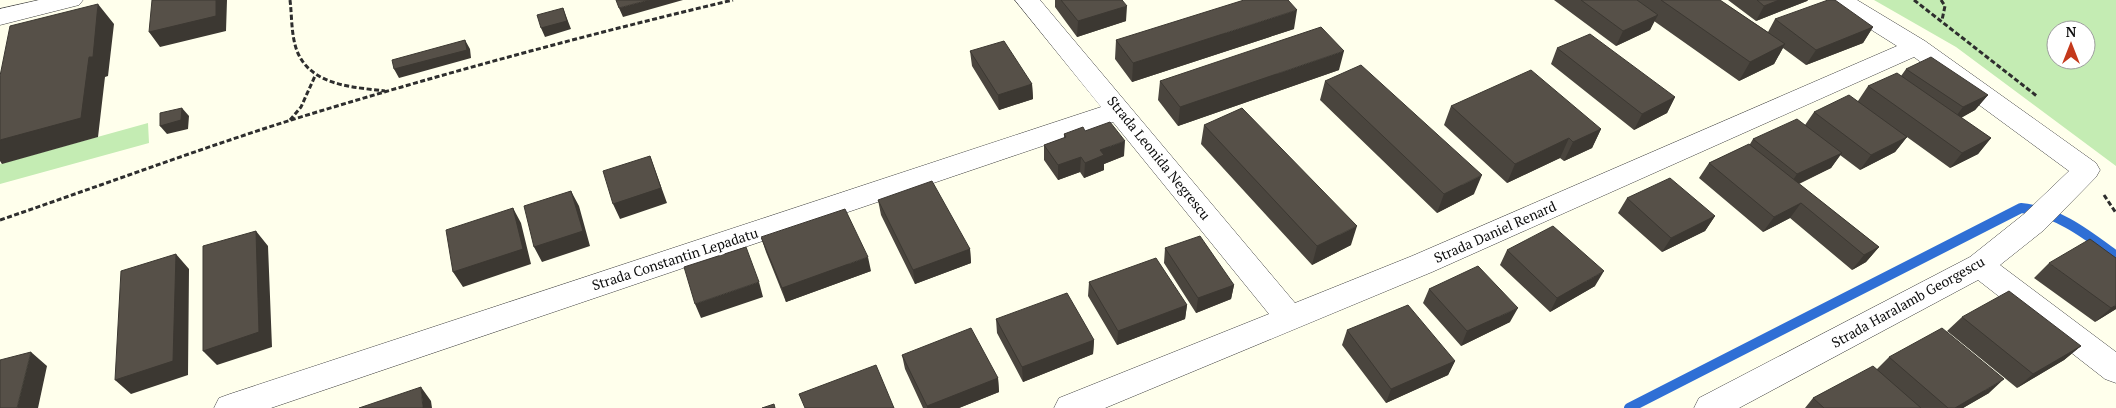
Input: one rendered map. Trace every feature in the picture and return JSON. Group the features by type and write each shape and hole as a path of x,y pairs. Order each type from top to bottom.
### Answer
{"street":[{"path":"0,17 71,0"},
{"name":"Strada Leonida Negrescu","path":"1027,0 1120,110 1290,318"},
{"path":"1840,0 1916,47"},
{"name":"Strada Haralamb Georgescu","path":"1710,408 1980,265 2044,211 2087,170 1916,47"},
{"name":"Strada Daniel Renard","path":"1070,408 1422,264 1916,47"},
{"name":"Strada Constantin Lepadatu","path":"230,408 1120,110"},
{"path":"1980,265 2116,370"}],"path":[{"path":"290,0 297,49 303,63 315,76 351,86 388,91"},
{"path":"0,220 289,121 388,91 662,17 733,0"},
{"path":"1941,0 1945,6 1942,20"},
{"path":"289,121 301,107 315,76"}],"green space":[{"path":"1874,0 2116,0 2116,166 1956,47"},
{"path":"148,123 149,143 0,184 0,164"}],"building":[{"path":"152,0 216,0 216,16 149,32"},
{"path":"616,0 649,0 619,8"},
{"path":"1061,0 1122,0 1127,6 1078,21"},
{"path":"1244,0 1288,0 1297,10 1133,63 1116,40"},
{"path":"1581,0 1637,0 1658,15 1623,31"},
{"path":"1661,0 1720,0 1785,44 1750,62"},
{"path":"1757,0 1779,0 1764,6"},
{"path":"1828,0 1835,0 1873,27 1816,50 1775,19"},
{"path":"98,4 93,57 89,57 81,118 0,140 0,76 10,26"},
{"path":"563,8 567,21 541,28 537,15"},
{"path":"1321,27 1344,51 1180,107 1160,81"},
{"path":"1590,34 1675,97 1642,114 1557,48"},
{"path":"465,40 467,50 394,69 392,60"},
{"path":"1004,41 1032,84 998,95 970,51"},
{"path":"1931,57 1988,95 1963,107 1906,69"},
{"path":"1361,65 1482,175 1444,194 1325,81"},
{"path":"1531,70 1601,129 1573,142 1569,138 1515,164 1451,106"},
{"path":"1897,73 1991,138 1962,153 1868,86"},
{"path":"1849,95 1907,137 1871,155 1814,112"},
{"path":"182,108 181,120 160,126 160,113"},
{"path":"1242,108 1357,226 1317,246 1204,125"},
{"path":"1797,119 1842,153 1797,174 1753,139"},
{"path":"1110,122 1125,141 1100,150 1104,155 1085,163 1081,157 1058,165 1044,145 1066,137 1064,134 1083,127 1085,131"},
{"path":"1749,144 1879,247 1864,255 1801,203 1774,217 1709,163"},
{"path":"650,156 661,188 613,204 603,171"},
{"path":"1670,178 1715,216 1671,238 1627,198"},
{"path":"932,181 970,249 913,270 878,200"},
{"path":"571,191 583,231 534,247 524,206"},
{"path":"513,208 523,249 453,272 446,230"},
{"path":"845,209 868,257 782,288 761,237"},
{"path":"1553,226 1604,271 1557,298 1507,250"},
{"path":"256,231 259,332 203,351 203,246"},
{"path":"1200,236 1234,285 1198,298 1165,248"},
{"path":"2090,239 2116,258 2116,305 2111,308 2049,263"},
{"path":"746,247 759,282 695,304 684,267"},
{"path":"176,254 173,361 115,380 121,271"},
{"path":"1156,258 1187,305 1118,331 1089,282"},
{"path":"1478,266 1518,308 1467,331 1429,289"},
{"path":"2009,291 2081,346 2033,374 1962,317"},
{"path":"1067,293 1094,340 1022,367 996,319"},
{"path":"1408,305 1455,361 1391,389 1347,330"},
{"path":"971,328 998,378 927,406 902,355"},
{"path":"1942,328 2004,379 1955,408 1948,408 1889,357"},
{"path":"31,352 17,408 0,408 0,360"},
{"path":"876,365 894,408 805,408 799,394"},
{"path":"1873,366 1921,408 1824,408 1813,398"},
{"path":"421,387 423,408 359,408"},
{"path":"774,404 775,408 762,408"}],"waterway":[{"path":"1629,408 2021,208 2048,214 2072,225 2116,256"}]}
